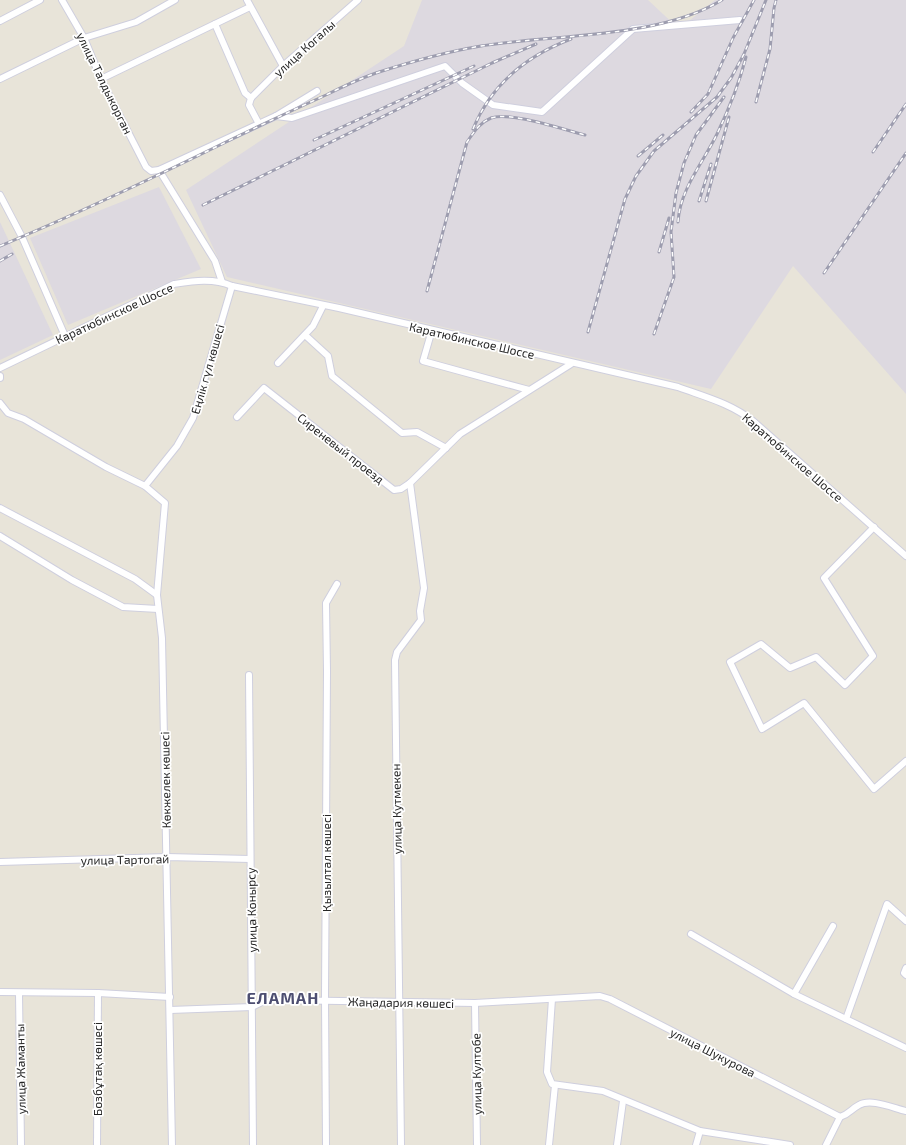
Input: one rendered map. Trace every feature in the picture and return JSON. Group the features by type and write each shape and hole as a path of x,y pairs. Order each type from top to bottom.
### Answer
{"street":[{"path":"0,21 40,0"},
{"name":"улица Талдыкорган","path":"62,0 84,38 102,79 146,166 151,171 159,170"},
{"path":"0,79 84,38 136,22 174,0"},
{"path":"247,0 283,66"},
{"name":"улица Когалы","path":"250,98 283,66 358,0"},
{"path":"102,79 250,7"},
{"path":"276,116 292,118 444,66 446,66 462,83 493,105 542,112 633,28 740,20"},
{"path":"215,24 245,93 250,98 249,104 259,124"},
{"path":"222,282 215,261 159,170 276,116 318,91"},
{"path":"0,195 22,237 65,336"},
{"name":"Каратюбинское Шоссе","path":"0,368 174,284 199,280 222,282 232,286 432,330 571,364 678,387 738,410 906,556"},
{"name":"Еңлік гүл көшесі","path":"145,486 177,446 193,418 232,286"},
{"path":"278,363 305,335 312,326 323,306"},
{"path":"432,330 424,361 529,390"},
{"path":"305,335 330,359 332,376 402,433 417,432 446,448"},
{"path":"410,484 460,434 571,364"},
{"name":"Сиреневый проезд","path":"237,417 264,388 394,490 401,489 410,484"},
{"path":"0,403 8,413 24,419 106,467 145,486"},
{"name":"улица Кутмекен","path":"401,1145 398,1001 395,660 397,652 422,620 420,611 424,588 410,484"},
{"name":"Көкжелек көшесі","path":"145,486 165,503 157,596 162,638 172,1145"},
{"path":"0,508 135,579 157,596"},
{"path":"874,527 824,578 872,656 845,685 816,657 790,668 761,644 730,662 762,729 804,704 874,789 906,761"},
{"path":"0,536 72,580 123,608 158,609"},
{"name":"Қызылтал көшесі","path":"326,1145 325,1001 328,671 326,603 337,584"},
{"name":"улица Конырсу","path":"248,675 253,1145"},
{"name":"улица Тартогай","path":"0,862 167,857 250,859"},
{"path":"846,1019 887,904 906,921"},
{"path":"794,994 833,926"},
{"path":"691,934 794,994 906,1048"},
{"path":"906,968 904,973 906,975"},
{"path":"0,992 98,993 170,997"},
{"name":"улица Жаманты","path":"19,993 21,1145"},
{"name":"Бозбұтақ көшесі","path":"97,1145 98,993"},
{"name":"улица Шукурова","path":"552,999 595,996 605,997 840,1117"},
{"path":"552,999 547,1072 550,1082 555,1085 603,1091 623,1101 700,1131 790,1145"},
{"name":"Жаңадария көшесі","path":"170,1010 252,1007 262,1002 274,1000 475,1003 552,999"},
{"name":"улица Култобе","path":"475,1003 477,1145"},
{"path":"549,1145 555,1085"},
{"path":"617,1145 623,1101"},
{"path":"826,1145 840,1117 849,1114 860,1104 883,1105 906,1111"},
{"path":"696,1145 700,1131"}],"shaded area":[{"path":"422,0 648,0 679,29 715,0 906,0 906,394 793,266 711,389 227,277 186,190 404,46"},
{"path":"159,187 201,269 68,325 30,238"},
{"path":"0,222 53,335 0,360"}],"railway":[{"path":"0,246 172,169 351,83 376,73 454,51 481,46 637,29 668,22 696,13 722,0"},
{"path":"691,112 708,94 733,38 754,0"},
{"path":"588,332 625,199 636,176 654,151 717,97 731,78 744,54 766,0"},
{"path":"756,102 770,49 776,0"},
{"path":"473,129 490,99 512,74 539,54 571,39"},
{"path":"203,205 492,63 536,44"},
{"path":"678,222 683,198 730,106 746,57"},
{"path":"314,140 474,66"},
{"path":"654,334 674,277 671,232 676,193 684,163 696,135 724,97"},
{"path":"873,152 906,104"},
{"path":"427,291 467,142 480,125 491,118 511,117 537,122 585,135"},
{"path":"706,201 729,117"},
{"path":"638,156 663,135"},
{"path":"824,273 906,153"},
{"path":"699,201 711,164"},
{"path":"659,252 669,218"},
{"path":"0,261 12,254"}],"district":[{"name":"ЕЛАМАН","path":"283,997"}]}
